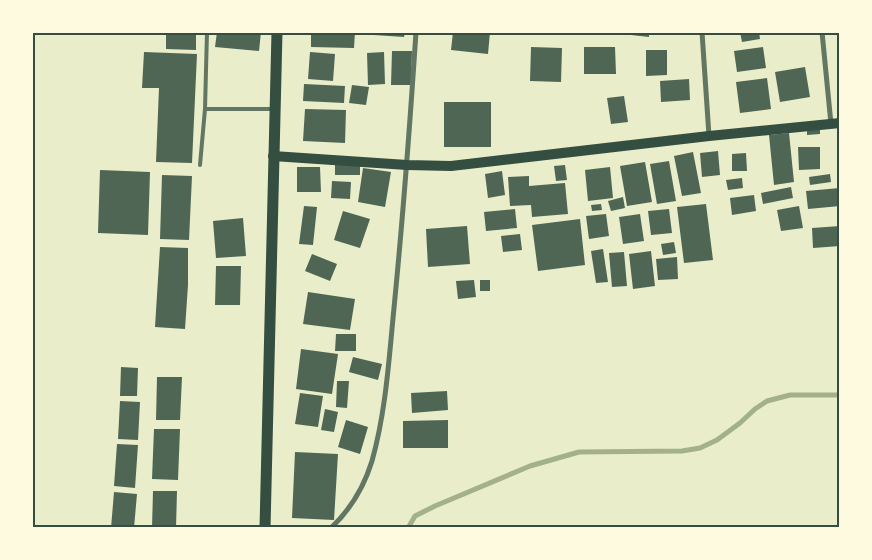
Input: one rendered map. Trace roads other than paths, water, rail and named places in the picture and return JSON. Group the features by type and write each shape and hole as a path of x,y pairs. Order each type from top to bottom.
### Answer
{"main road":[{"path":"265,528 277,32"},
{"path":"273,156 407,165 460,165 835,123"}],"street":[{"path":"331,528 346,513 358,495 371,462 381,421 407,165 416,32"},
{"path":"702,32 709,136"},
{"path":"822,32 835,123"}],"lane":[{"path":"200,165 206,109 207,32"},
{"path":"206,109 275,109"}],"waterway":[{"path":"408,528 415,516 530,466 579,452 682,451 700,448 717,440 767,401 790,395 840,395"}]}
